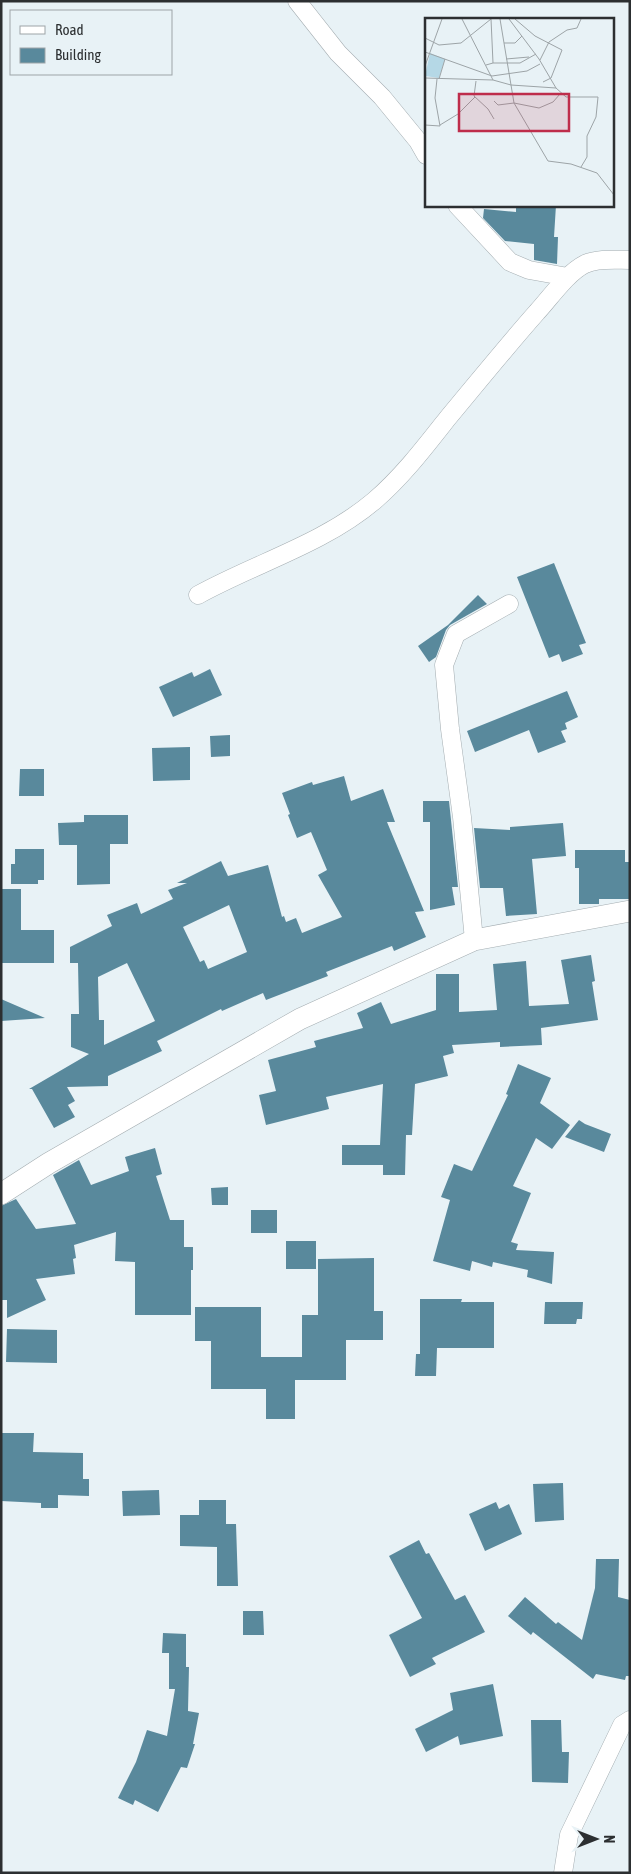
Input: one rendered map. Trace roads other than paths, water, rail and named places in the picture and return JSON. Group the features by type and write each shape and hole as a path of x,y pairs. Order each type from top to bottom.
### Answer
{"street":[{"path":"297,1 338,53 382,96 418,141 425,153"},
{"path":"458,206 510,262 529,270 568,277"},
{"path":"198,595 338,527 375,500 415,460 506,348 568,277 585,264 608,260 630,260"},
{"path":"474,940 444,665 456,634 509,604"},
{"path":"1,1194 49,1164 300,1019 474,940 630,911"},
{"path":"563,1873 569,1835 622,1725 630,1720"}]}
